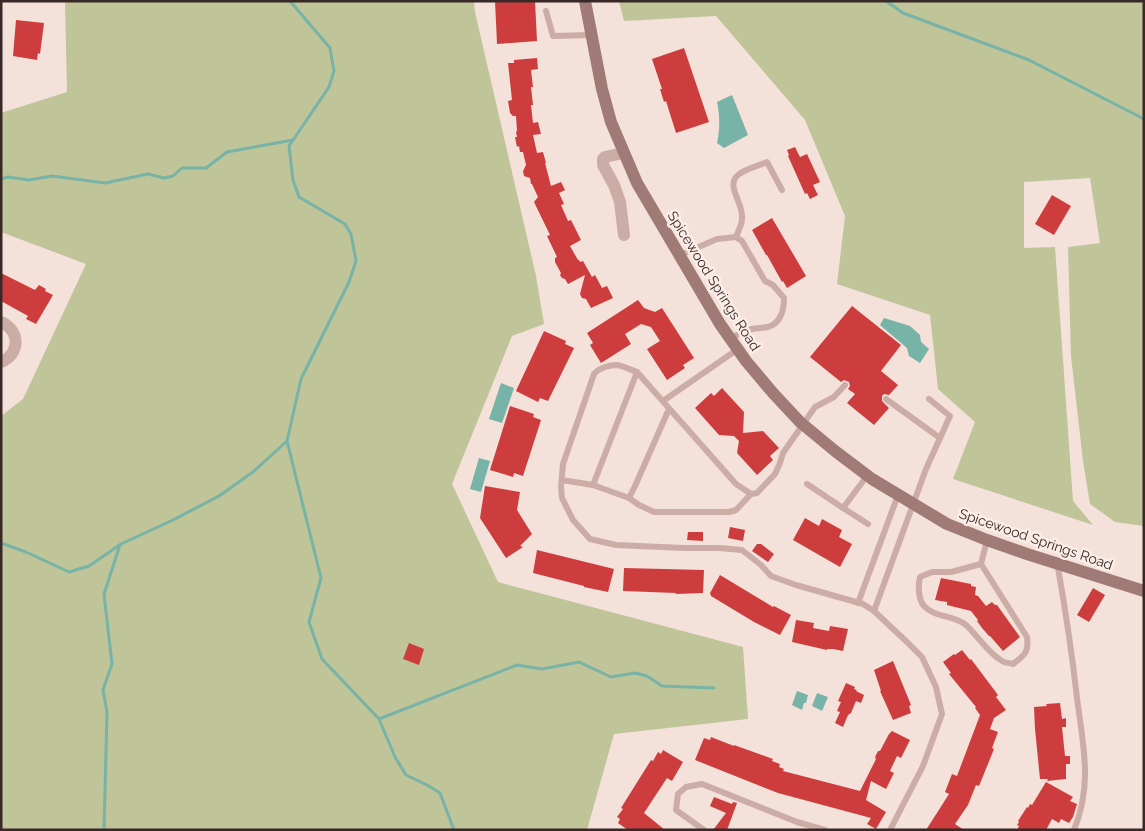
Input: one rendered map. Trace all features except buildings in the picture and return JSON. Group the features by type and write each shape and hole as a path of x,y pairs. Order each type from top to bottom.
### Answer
{"main road":[{"name":"Spicewood Springs Road","path":"585,1 604,97 611,122 637,183 720,324 746,361 773,394 803,424 868,476 947,524 1027,554 1144,591"}],"street":[{"path":"623,153 605,157 603,165 614,185 620,202 624,235"},
{"path":"1,322 13,332 16,346 9,358 1,362"}],"lane":[{"path":"546,11 553,36 592,35"},
{"path":"736,237 742,219 740,205 733,188 733,181 736,176 767,162 782,190"},
{"path":"680,255 717,239 736,237 742,241 765,281 773,285 784,298 782,315 776,323 754,328 730,338"},
{"path":"663,401 738,349"},
{"path":"751,494 736,484 637,372 617,365 602,368 594,374 563,464 562,480 562,498 573,520 590,539 616,545 742,550 761,565 771,576 863,604 874,611 922,657 936,687 942,714 922,766 890,830"},
{"path":"593,485 637,372"},
{"path":"562,480 593,485 628,498 639,506 654,512 729,512 736,510 751,494 757,493 775,474 783,453 815,407 834,397 845,386"},
{"path":"886,398 940,438"},
{"path":"874,611 926,470 950,416 929,399"},
{"path":"628,498 669,409"},
{"path":"843,508 868,476"},
{"path":"807,484 868,524"},
{"path":"858,603 898,495"},
{"path":"981,564 950,572 932,572 920,577 918,586 922,605 931,612 965,624 1003,662 1013,664 1023,656 1028,646 1027,637 981,564 987,540"},
{"path":"1056,562 1065,608 1085,766 1083,801 1074,830"},
{"path":"704,830 676,810 678,794 686,788 702,784 797,822 825,830"}],"green space":[{"path":"65,1 474,1 536,276 544,324 512,336 452,484 498,582 743,647 748,719 614,734 587,830 1,830 1,416 23,399 86,264 1,232 1,113 67,92"},
{"path":"619,1 1144,1 1144,526 1115,522 1090,504 1083,461 1071,356 1068,247 1100,243 1090,178 1024,182 1024,248 1055,247 1073,501 1093,525 953,479 975,422 938,389 930,315 837,284 845,216 805,120 716,16 624,21"}],"water":[{"path":"732,95 748,135 724,148 717,143 719,112 717,102"},
{"path":"884,318 910,326 920,335 921,342 929,349 920,363 909,356 907,348 880,325"},
{"path":"501,383 514,388 502,423 489,419"},
{"path":"479,458 490,461 481,492 470,489"},
{"path":"797,691 808,695 802,710 792,705"},
{"path":"817,693 828,697 822,711 812,706"}],"waterway":[{"path":"290,1 330,48 334,71 329,87 289,146 293,180 299,197 345,224 351,234 356,261 349,282 301,379 287,441 321,578 309,622 322,659 379,719 395,757 406,775 440,793 454,830"},
{"path":"886,1 903,13 1029,60 1144,119"},
{"path":"1,179 8,177 29,180 52,176 105,183 148,174 164,178 173,176 182,168 206,168 227,152 293,140"},
{"path":"1,543 26,552 69,572 89,566 121,544 219,496 253,472 287,441"},
{"path":"104,830 107,712 103,690 112,664 104,594 120,545"},
{"path":"379,719 517,665 542,669 579,662 611,677 635,673 647,676 662,686 714,688"}]}
